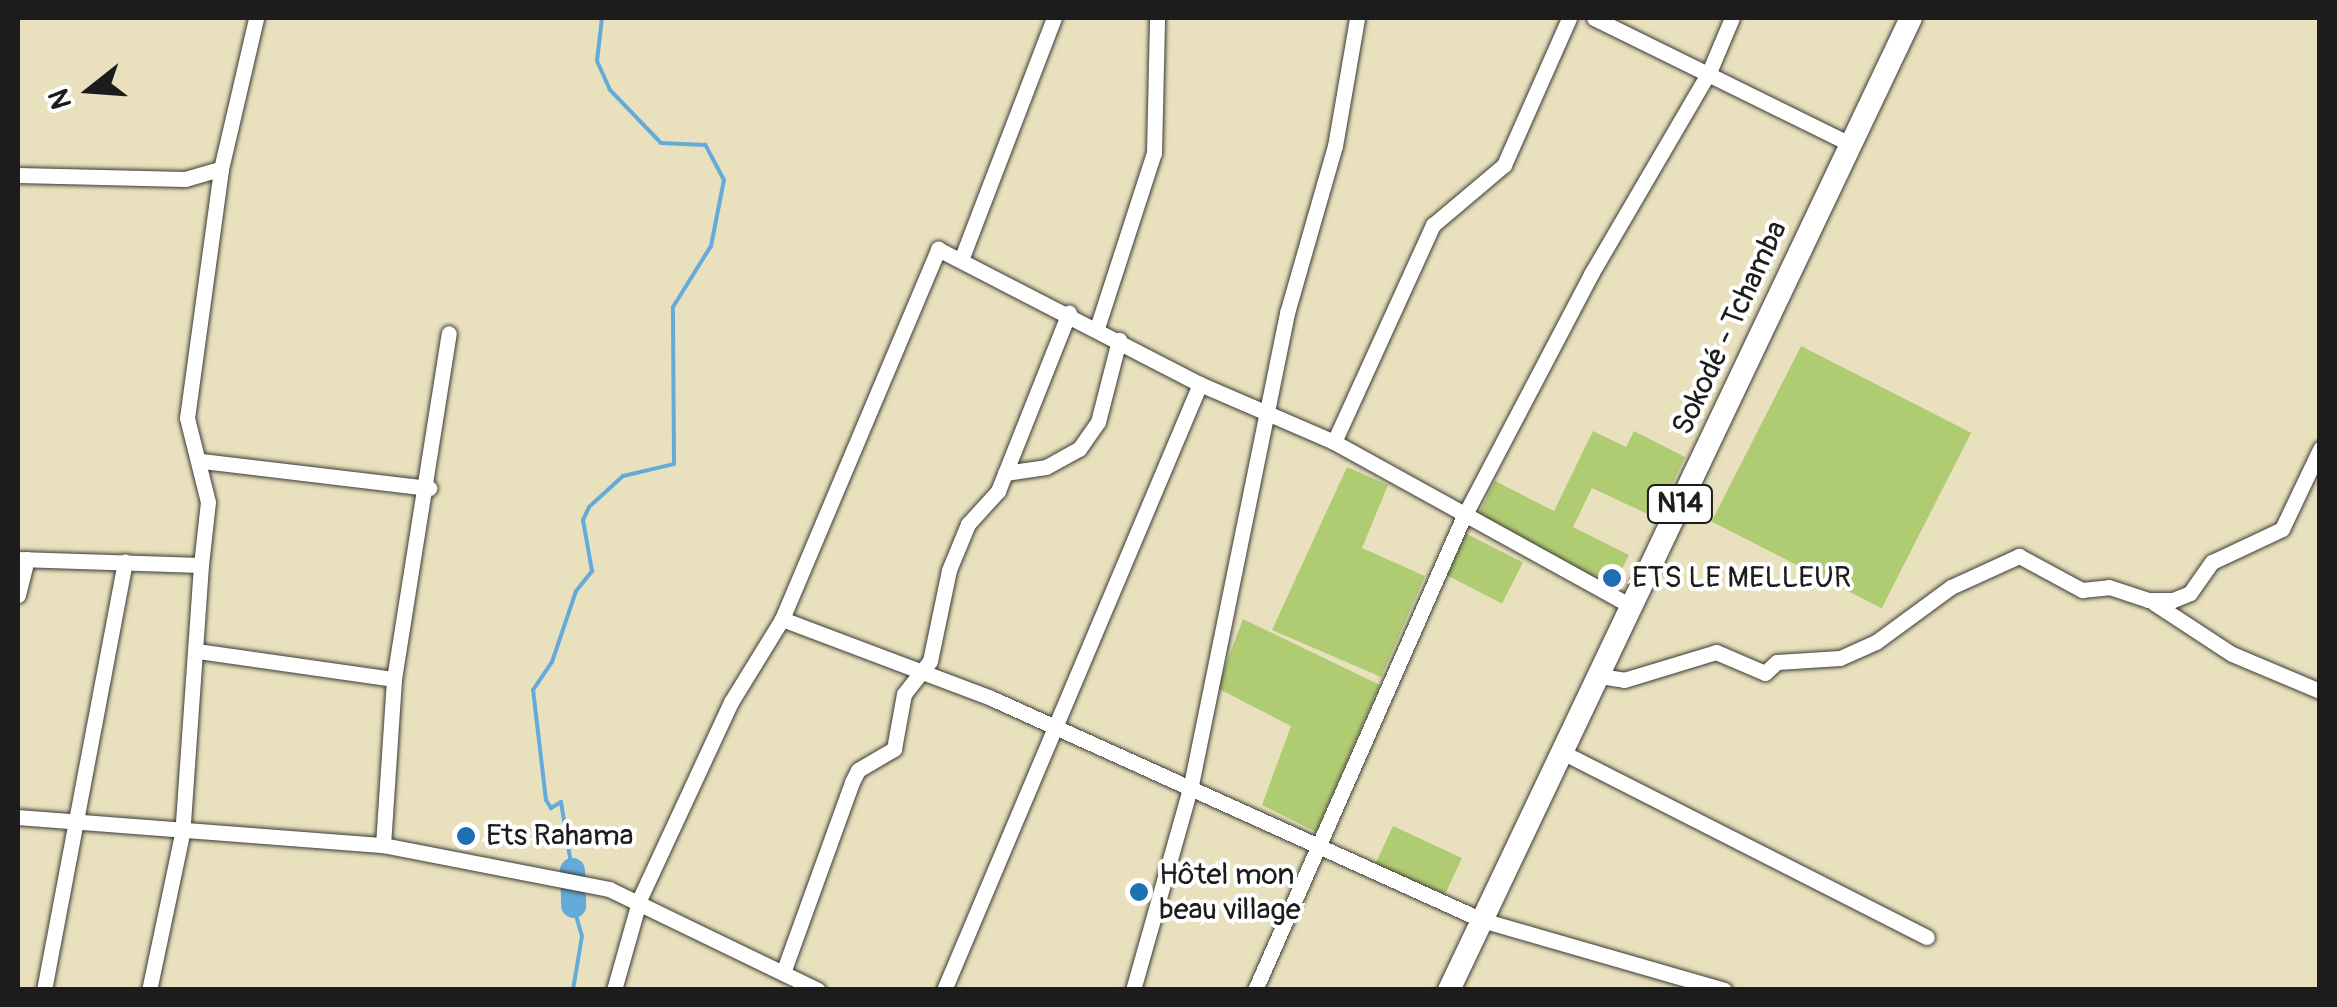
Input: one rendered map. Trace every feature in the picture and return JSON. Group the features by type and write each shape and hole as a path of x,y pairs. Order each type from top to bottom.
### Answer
{"main road":[{"name":"Sokodé - Tchamba","path":"1450,990 1910,18"}],"street":[{"path":"148,990 182,834 198,651 208,502 202,461 187,418 221,168 256,18"},
{"path":"961,260 1054,18"},
{"path":"1097,328 1154,153 1157,18"},
{"path":"1134,990 1191,785 1294,282 1335,146 1357,18"},
{"path":"1334,442 1434,225 1504,165 1569,18"},
{"path":"1255,990 1462,518 1591,274 1710,70 1732,18"},
{"path":"1601,19 1710,70 1850,144"},
{"path":"18,175 166,180 221,168"},
{"path":"614,990 640,898 731,702 782,619 938,249 1070,313 1267,417 1334,442 1462,518 1632,606"},
{"path":"784,970 852,782 858,770 894,748 904,694 925,672 949,570 968,524 1005,473 1070,313"},
{"path":"382,846 394,679 429,488 449,334"},
{"path":"1005,473 1046,467 1080,448 1098,422 1120,340"},
{"path":"944,990 1200,384"},
{"path":"2151,600 2190,593 2212,562 2282,529 2320,449"},
{"path":"202,461 429,488"},
{"path":"1600,676 1624,680 1716,652 1765,673 1776,662 1840,658 1876,642 1951,587 2019,556 2082,590 2109,586 2151,600 2232,654 2320,691"},
{"path":"18,594 22,559 201,566"},
{"path":"44,990 124,562"},
{"path":"782,619 925,672 1191,785 1482,920 1724,990"},
{"path":"198,651 394,679"},
{"path":"1562,752 1928,937"},
{"path":"18,816 182,834 382,846 609,889 640,898 818,990"}],"green space":[{"path":"1801,346 1971,433 1882,608 1712,522"},
{"path":"1593,431 1626,447 1634,431 1685,457 1656,518 1592,488 1573,527 1629,555 1621,571 1610,566 1602,583 1477,517 1495,481 1554,511"},
{"path":"1347,467 1388,485 1362,548 1425,576 1381,677 1272,630"},
{"path":"1465,533 1523,563 1502,603 1444,574"},
{"path":"1243,619 1380,685 1316,832 1262,805 1291,726 1217,688"},
{"path":"1393,826 1462,858 1444,896 1375,864"}],"waterway":[{"path":"572,870 561,802 551,808 546,800 533,690 552,662 576,591 592,571 583,520 589,507 623,476 674,464 673,307 711,246 724,180 705,145 661,143 610,90 597,61 602,18"},
{"path":"572,870 573,905"},
{"path":"573,905 582,936 573,990"}],"place":[{"name":"ETS LE MELLEUR","path":"1612,578"},
{"name":"Ets Rahama","path":"466,836"},
{"name":"Hôtel mon beau village","path":"1139,892"}]}
